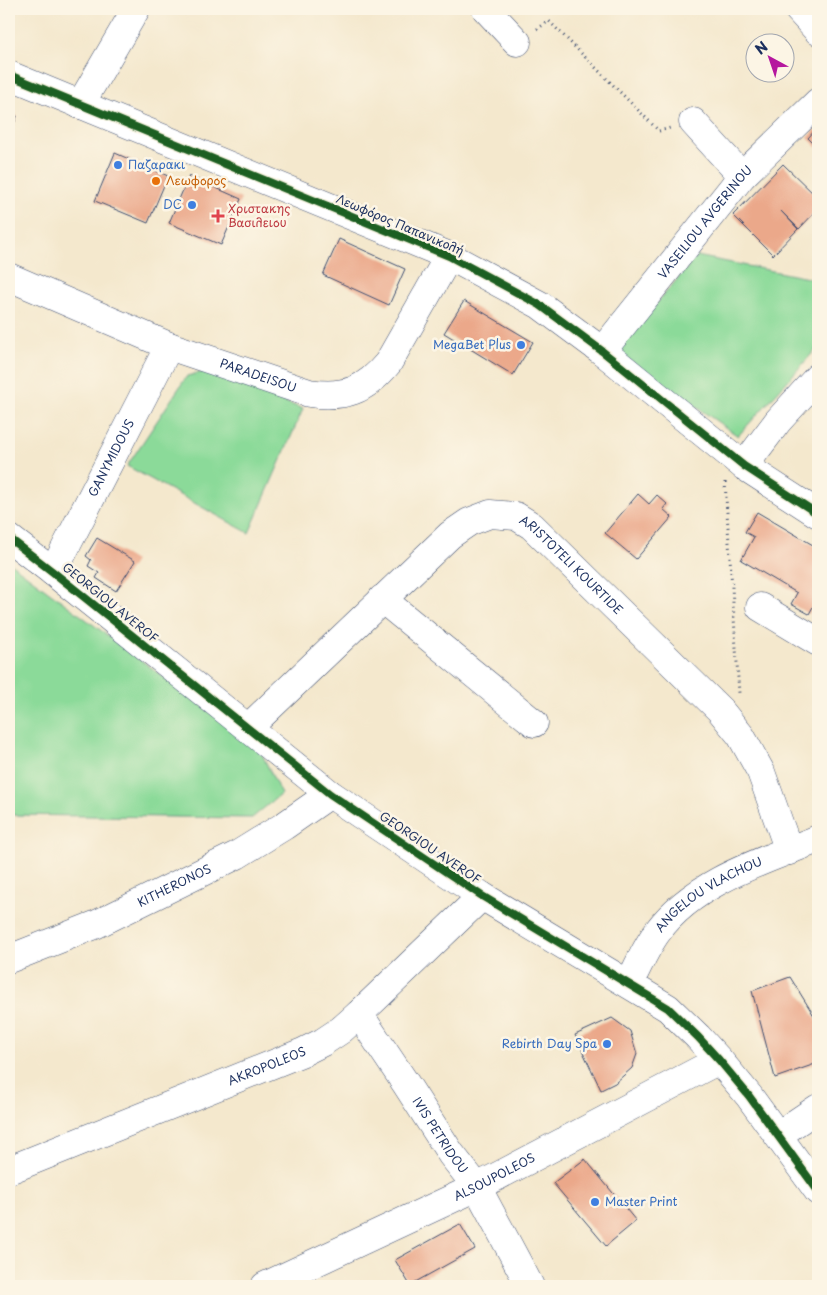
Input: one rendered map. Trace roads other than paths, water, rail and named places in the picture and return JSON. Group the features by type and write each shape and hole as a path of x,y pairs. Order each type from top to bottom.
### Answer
{"street":[{"path":"80,105 136,9"},
{"path":"486,9 517,42"},
{"path":"798,9 818,31"},
{"name":"Λεωφόρος Παπανικολή","path":"9,75 449,256 540,305 602,351 733,458 818,514"},
{"name":"VASEILIOU AVGERINOU","path":"602,351 742,176 818,102"},
{"path":"693,122 742,176"},
{"name":"PARADEISOU","path":"9,276 169,346 309,392 325,395 352,391 371,381 388,363 449,256"},
{"name":"GANYMIDOUS","path":"54,572 169,346"},
{"path":"733,458 778,421 818,377"},
{"name":"ARISTOTELI KOURTIDE","path":"248,728 450,535 468,522 490,514 516,516 532,526 713,704 741,736 761,772 789,851"},
{"name":"GEORGIOU AVEROF","path":"9,538 330,794 482,896 668,1008 698,1037 749,1096 818,1191"},
{"path":"382,599 534,723"},
{"path":"760,608 818,642"},
{"name":"KITHERONOS","path":"9,959 94,925 237,855 284,826 330,794"},
{"name":"ANGELOU VLACHOU","path":"629,984 658,931 682,906 719,881 737,872 818,839"},
{"name":"AKROPOLEOS","path":"9,1170 310,1048 329,1038 359,1014 482,896"},
{"name":"IVIS PETRIDOU","path":"359,1014 451,1154 477,1187 530,1286"},
{"name":"ALSOUPOLEOS","path":"278,1283 477,1187 719,1060"},
{"path":"778,1134 818,1108"}],"place":[{"name":"Παζαρακι","path":"118,165"},
{"name":"Λεωφορος","path":"156,181"},
{"name":"DC","path":"192,205"},
{"name":"Χριστακης Βασιλειου","path":"218,216"},
{"name":"MegaBet Plus","path":"521,345"},
{"name":"Rebirth Day Spa","path":"607,1044"},
{"name":"Master Print","path":"595,1202"}]}
